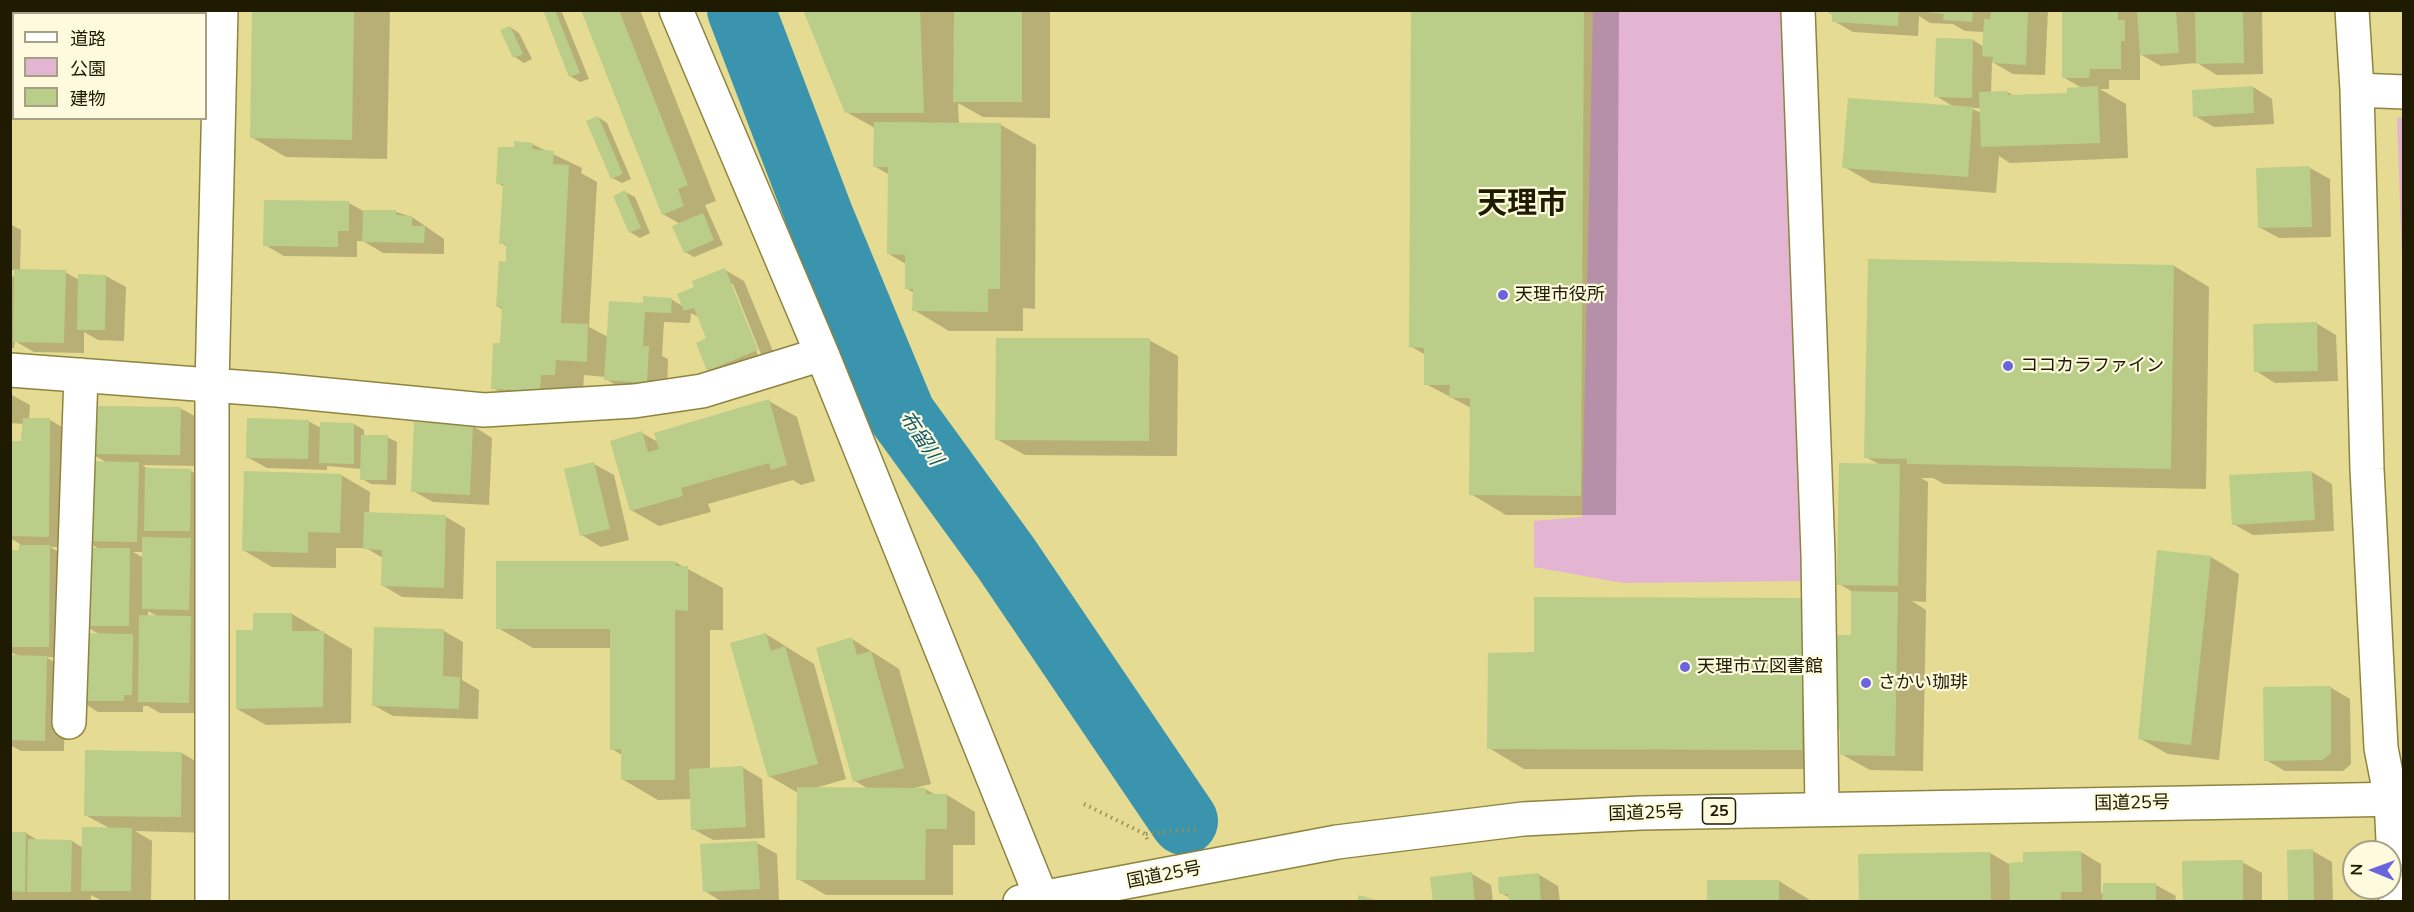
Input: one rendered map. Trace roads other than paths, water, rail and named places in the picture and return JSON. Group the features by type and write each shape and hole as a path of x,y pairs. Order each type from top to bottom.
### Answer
{"main road":[{"path":"212,902 212,385 221,10"},
{"path":"675,10 822,354 1035,901"},
{"path":"1798,10 1818,554 1822,809"},
{"path":"2352,10 2357,90 2367,469 2381,748 2397,799 2396,902"},
{"path":"2357,90 2403,92"},
{"path":"10,370 212,385 484,410 553,407 702,391 822,354"},
{"path":"69,722 81,375"},
{"name":"国道25号","path":"1035,901 1337,842 1523,819 1641,813 2397,799"}],"waterway":[{"name":"布留川","path":"741,10 821,220 902,415 1006,558 1184,821"}],"place":[{"name":"天理市役所","path":"1503,295"},
{"name":"ココカラファイン","path":"2008,366"},
{"name":"天理市立図書館","path":"1685,667"},
{"name":"さかい珈琲","path":"1866,683"}],"district":[{"name":"天理市","path":"1522,204"}]}
